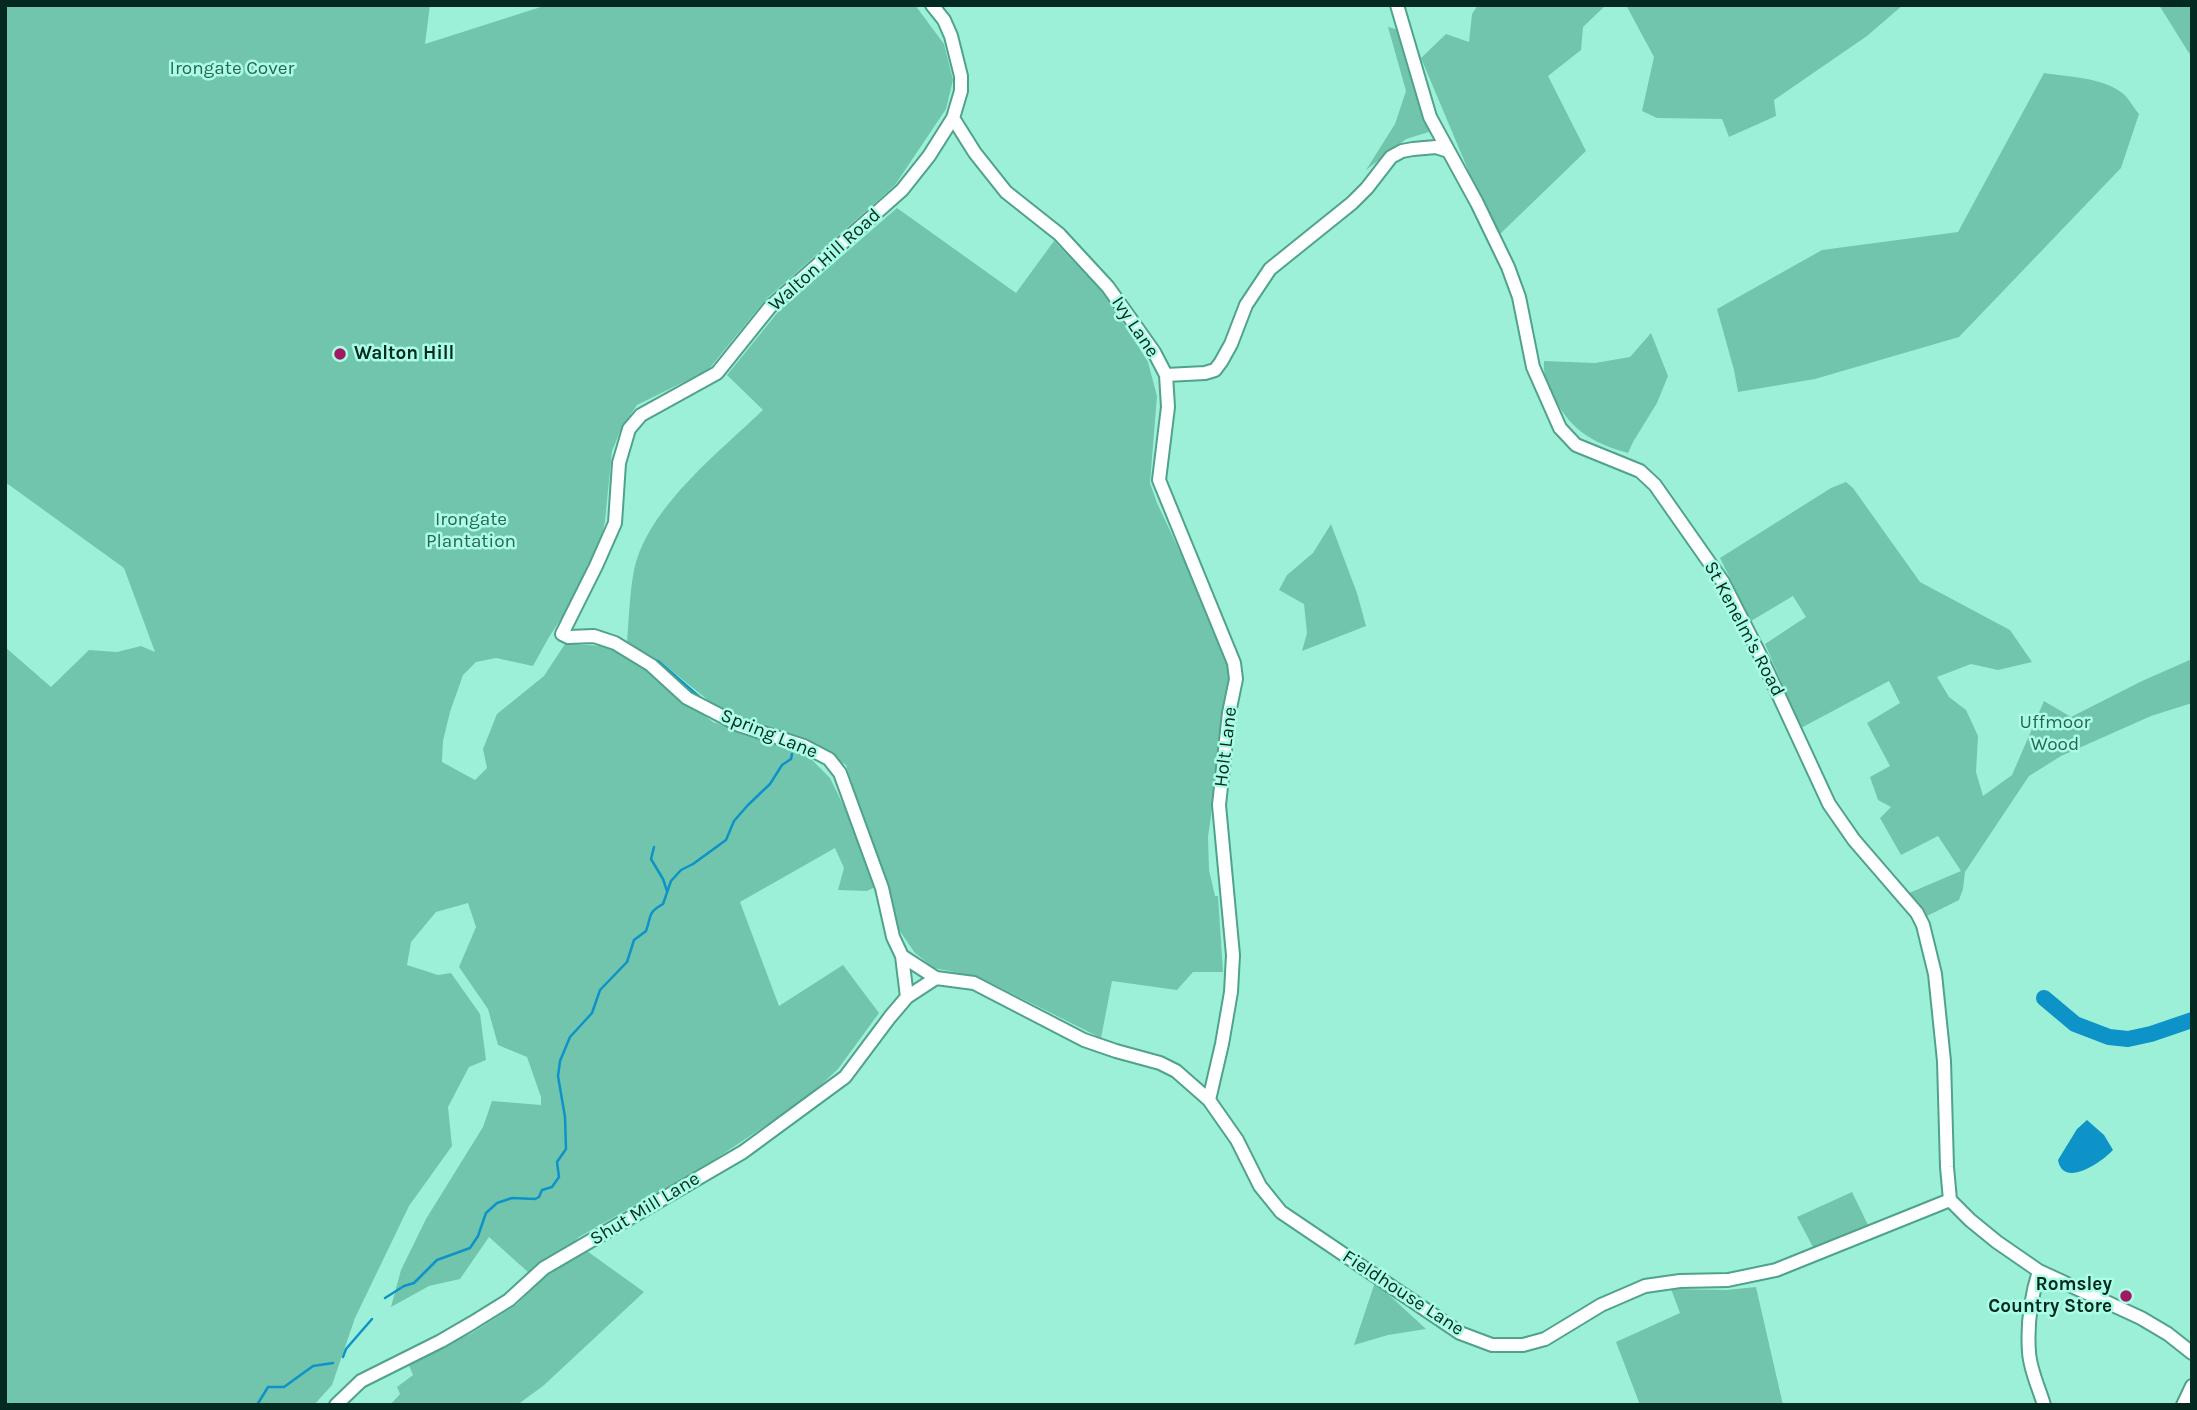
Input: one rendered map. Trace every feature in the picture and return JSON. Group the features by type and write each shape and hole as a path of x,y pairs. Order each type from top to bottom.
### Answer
{"street":[{"name":"Walton Hill Road","path":"562,634 615,523 619,463 629,429 641,415 717,373 770,307 902,190 929,156 953,118 961,91 961,76 951,36 944,20 932,5"},
{"name":"St Kenelm's Road","path":"1397,5 1430,117 1508,267 1519,297 1533,368 1560,428 1576,445 1640,471 1685,526 1723,582 1829,804 1854,840 1917,913 1923,925 1934,966 1944,1061 1950,1200"},
{"name":"Ivy Lane","path":"953,118 975,153 1006,192 1059,234 1108,287 1154,352 1166,375 1214,370 1231,344 1246,304 1269,269 1352,203 1391,157 1413,149 1436,147 1448,150"},
{"name":"Holt Lane","path":"1166,375 1168,407 1159,480 1202,579 1234,663 1236,679 1229,713 1219,805 1233,955 1231,992 1209,1100"},
{"name":"Spring Lane","path":"562,634 568,637 594,636 615,643 651,665 687,698 739,725 804,746 829,759 840,773 882,888 893,937 902,957 907,997"},
{"path":"902,957 933,979"},
{"name":"Fieldhouse Lane","path":"933,979 974,983 1084,1040 1160,1063 1187,1079 1209,1100 1237,1140 1259,1186 1281,1212 1460,1333 1492,1345 1523,1345 1545,1339 1601,1305 1645,1286 1680,1281 1728,1280 1776,1270 1950,1200"},
{"name":"Shut Mill Lane","path":"336,1405 361,1381 472,1323 509,1300 544,1268 743,1152 845,1077 907,997 933,979"},
{"path":"1950,1200 1997,1242 2039,1271 2141,1318 2192,1353"},
{"path":"2039,1271 2033,1288 2030,1312 2029,1353 2044,1405"},
{"path":"2183,1405 2192,1386"}],"green space":[{"path":"5,5 430,5 425,44 547,5 915,5 944,44 953,80 946,109 895,185 766,299 708,370 637,405 621,429 612,451 605,521 596,566 533,666 496,658 476,662 463,675 443,741 442,762 475,780 487,768 483,749 497,714 544,676 565,644 608,646 622,652 645,667 666,687 713,722 803,751 830,778 855,829 875,887 867,891 838,890 844,868 835,848 740,902 779,1006 843,965 879,1013 838,1069 808,1097 714,1160 579,1237 569,1247 529,1273 489,1237 460,1279 429,1286 391,1307 401,1270 426,1219 483,1127 492,1101 541,1105 541,1097 527,1057 498,1045 488,1009 459,967 476,927 468,903 436,912 411,942 407,965 438,975 451,973 480,1014 486,1060 469,1067 448,1107 452,1146 409,1206 355,1318 332,1385 314,1405 5,1405 5,647 51,687 89,650 117,652 141,646 155,652 124,568 5,482"},
{"path":"1478,5 1606,5 1583,27 1581,50 1548,76 1586,151 1499,235 1474,184 1421,58 1446,34 1469,42 1472,14"},
{"path":"1626,5 1903,5 1867,36 1774,100 1776,116 1729,137 1722,119 1657,118 1642,111 1654,57"},
{"path":"2159,5 2192,5 2192,57 2187,50"},
{"path":"1388,27 1399,30 1429,132 1406,139 1366,170 1395,124 1406,91"},
{"path":"2044,73 2084,78 2113,87 2124,94 2139,114 2121,168 1959,337 1815,379 1738,392 1717,309 1822,250 1958,232"},
{"path":"897,208 1016,293 1054,241 1106,296 1148,362 1157,396 1150,483 1198,590 1229,668 1230,681 1208,837 1209,870 1215,896 1218,896 1223,972 1193,972 1177,990 1112,981 1101,1038 979,977 934,968 915,953 897,927 846,765 805,739 724,713 657,659 627,643 634,571 645,540 672,499 763,410 727,375 778,312"},
{"path":"1651,333 1668,376 1657,403 1628,453 1592,439 1573,425 1550,389 1544,361 1595,363 1630,357"},
{"name":"Uffmoor Wood","path":"1846,482 1920,582 2010,630 2032,662 1998,670 1971,664 1937,677 1949,697 1966,710 1978,736 1976,772 1983,796 2012,775 2044,701 2071,717 2192,659 2192,703 2151,716 2061,756 2029,776 1965,872 1959,900 1925,917 1909,893 1961,871 1938,836 1901,855 1880,818 1891,807 1878,800 1870,777 1890,766 1867,723 1900,703 1889,681 1801,728 1765,644 1806,617 1793,596 1751,621 1720,558 1831,488"},
{"path":"1331,524 1357,593 1366,626 1302,651 1307,633 1304,604 1279,590 1287,575 1313,553"},
{"path":"1852,1192 1868,1225 1813,1247 1797,1217"},
{"path":"587,1251 644,1292 543,1386 517,1405 390,1405 400,1394 397,1387 413,1375 408,1363 472,1333 516,1305 550,1272"},
{"path":"1375,1282 1426,1329 1388,1335 1354,1345"},
{"path":"1756,1287 1783,1405 1640,1405 1616,1342 1680,1313 1671,1289 1726,1290"}],"water":[{"path":"2087,1120 2104,1135 2113,1150 2092,1166 2075,1173 2067,1172 2061,1168 2058,1160 2077,1129"}],"waterway":[{"path":"648,656 658,661 703,700"},
{"path":"721,709 740,719"},
{"path":"385,1298 414,1283 437,1260 470,1248 478,1236 486,1213 497,1203 512,1198 535,1199 542,1190 552,1187 559,1177 557,1162 566,1149 565,1117 558,1076 560,1061 570,1037 592,1013 600,990 627,962 634,940 646,931 652,912 663,904 671,881 681,870 726,840 734,821 770,784 782,765 791,759 792,754"},
{"path":"654,847 651,859 667,891"},
{"path":"2044,998 2075,1024 2109,1037 2128,1039 2192,1020"},
{"path":"343,1357 346,1349 372,1319"},
{"path":"257,1405 268,1387 284,1387 313,1366 333,1363"}],"place":[{"name":"Walton Hill","path":"340,354"},
{"name":"Romsley Country Store","path":"2126,1296"}],"park label":[{"name":"Irongate Cover","path":"232,69"},
{"name":"Irongate Plantation","path":"471,531"}]}
